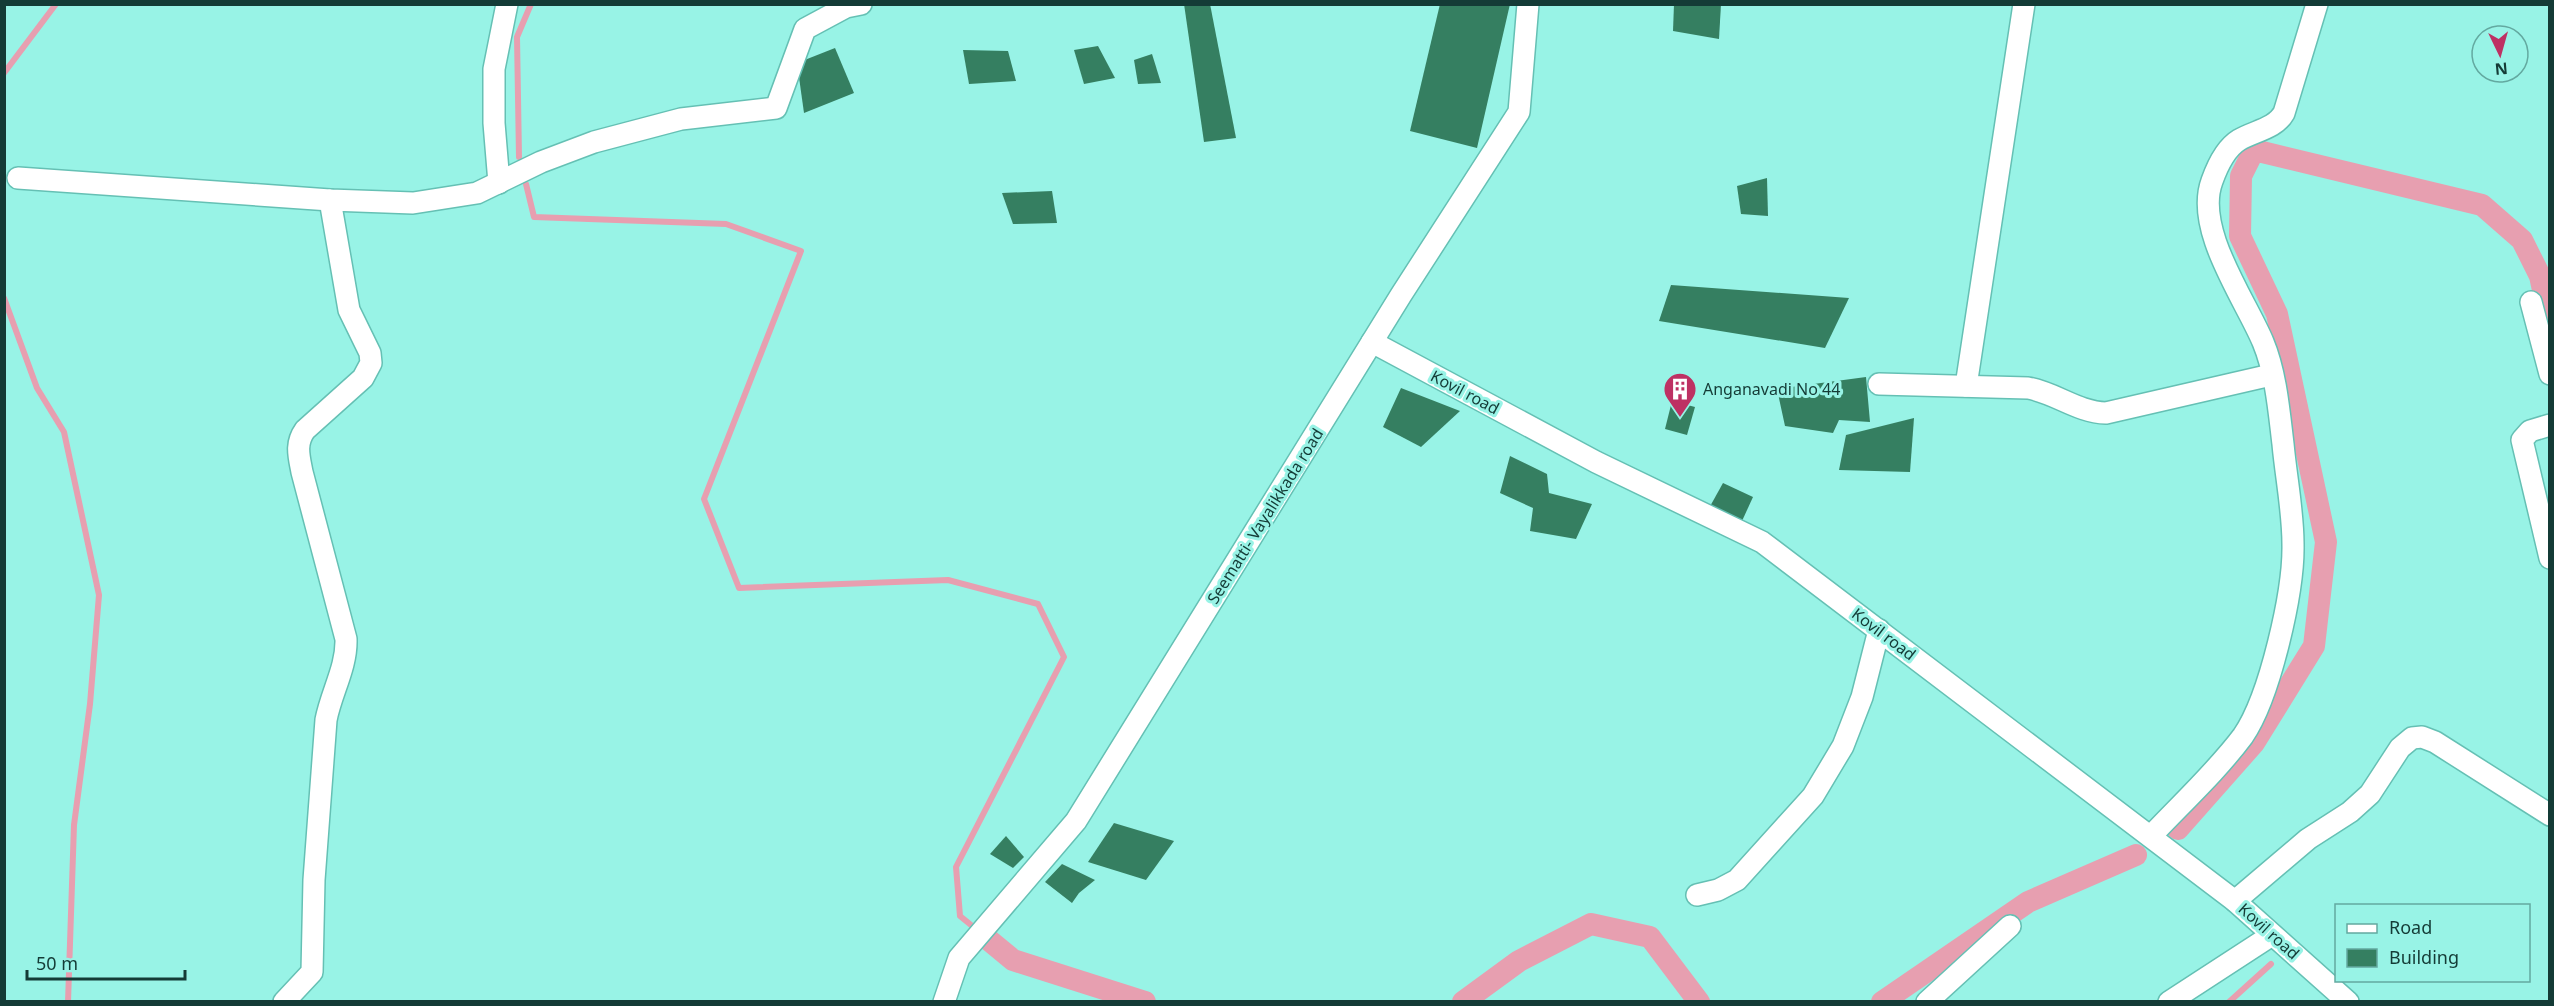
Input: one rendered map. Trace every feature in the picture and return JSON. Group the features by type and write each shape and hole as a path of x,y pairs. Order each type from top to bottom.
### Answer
{"street":[{"path":"499,183 494,123 494,69 507,4"},
{"path":"18,178 330,200 413,203 477,193 541,162 594,142 681,119 776,108 805,29 846,8 861,4"},
{"name":"Seematti- Vayalikkada road","path":"944,1002 959,958 1076,821 1372,342 1519,112 1528,4"},
{"path":"1966,386 2024,4"},
{"path":"2151,836 2243,735 2256,709 2276,653 2292,579 2294,543 2278,402 2264,344 2228,277 2209,220 2211,183 2224,155 2237,141 2274,125 2280,120 2317,4"},
{"path":"284,1002 312,972 314,880 326,720 346,650 346,639 302,472 298,451 299,438 363,378 371,363 370,353 350,310 330,200"},
{"path":"2531,302 2543,330 2550,374"},
{"name":"Kovil road","path":"1372,342 1596,462 1762,542 2235,901 2348,1002"},
{"path":"1879,384 2028,388 2045,391 2090,412 2106,413 2271,375"},
{"path":"2550,425 2530,431 2522,440 2550,558"},
{"path":"1697,895 1718,890 1737,880 1813,796 1844,746 1862,697 1879,630"},
{"path":"2235,901 2308,839 2350,812 2370,794 2400,748 2412,738 2422,737 2435,742 2550,815"},
{"path":"1927,1002 2010,926"},
{"path":"2169,1002 2272,935"}],"building":[{"path":"1184,4 1210,4 1236,138 1204,142"},
{"path":"1440,4 1510,4 1477,148 1410,131"},
{"path":"1674,4 1721,4 1719,39 1673,31"},
{"path":"1098,46 1115,78 1084,84 1074,50"},
{"path":"835,48 854,93 804,113 797,63"},
{"path":"963,50 1008,51 1016,81 969,84"},
{"path":"1152,54 1161,83 1138,84 1134,60"},
{"path":"1767,178 1768,216 1741,214 1737,186"},
{"path":"1052,191 1057,223 1013,224 1002,193"},
{"path":"1671,285 1849,298 1825,348 1659,321"},
{"path":"1866,377 1870,422 1839,420 1833,433 1785,426 1777,389"},
{"path":"1401,388 1460,411 1421,447 1383,427"},
{"name":"Anganavadi No 44","path":"1672,401 1695,407 1687,435 1665,429"},
{"path":"1914,418 1910,472 1839,470 1846,435"},
{"path":"1510,456 1547,474 1549,493 1592,504 1576,539 1530,531 1533,508 1500,493"},
{"path":"1723,483 1753,497 1742,521 1708,510"},
{"path":"1114,823 1174,841 1146,880 1088,862"},
{"path":"1006,836 1024,857 1013,868 990,854"},
{"path":"1062,864 1095,880 1079,893 1072,903 1045,882"}],"waterway":[{"path":"4,73 56,4"},
{"path":"519,157 517,37 531,4"},
{"path":"2178,829 2254,743 2314,646 2326,542 2277,314 2240,236 2241,176 2254,150 2482,205 2522,240 2540,276 2550,323"},
{"path":"526,184 534,217 726,224 801,251 704,499 739,588 948,580 1038,604 1064,657 956,867 960,916 971,925"},
{"path":"4,298 37,388 64,432 99,595 90,704 74,825 68,1002"},
{"path":"1882,1002 2028,902 2136,855"},
{"path":"1463,1002 1519,961 1591,924 1650,937 1699,1002"},
{"path":"990,941 1013,960 1145,1002"},
{"path":"2229,1002 2271,964"}],"place":[{"name":"Anganavadi No 44","path":"1680,418"}]}
